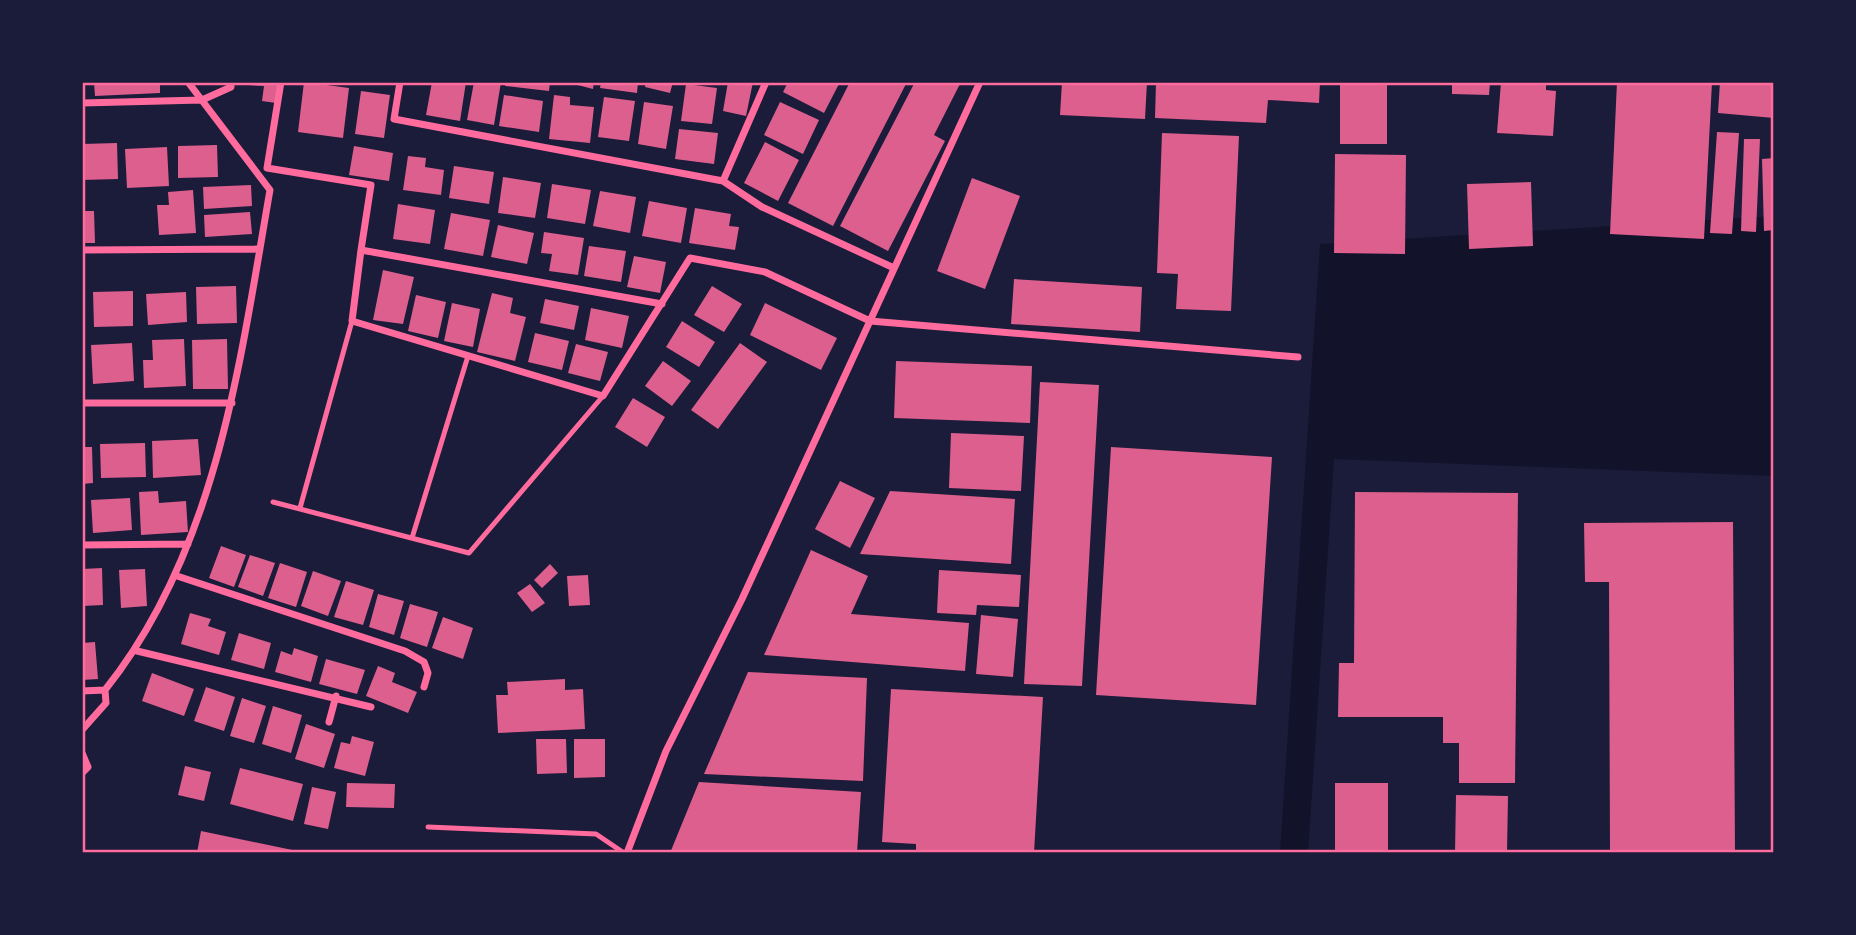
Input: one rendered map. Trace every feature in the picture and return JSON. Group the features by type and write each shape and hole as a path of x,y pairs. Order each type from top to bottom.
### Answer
{"street":[{"path":"82,730 106,702 105,690 137,651 177,576 232,403 270,190 188,82"},
{"path":"82,103 202,100 231,86 231,82"},
{"path":"259,175 267,168 281,82"},
{"path":"400,82 394,119 723,181 762,207 894,268"},
{"path":"723,181 766,82"},
{"path":"626,853 666,751 742,599 981,82"},
{"path":"267,168 372,185 352,321 603,396 691,258 765,272 870,321 1298,357"},
{"path":"82,250 260,249"},
{"path":"361,250 662,304"},
{"path":"82,403 232,403"},
{"path":"82,545 188,544"},
{"path":"177,576 405,651 424,662 428,673 424,687"},
{"path":"137,651 335,696 372,707"},
{"path":"82,691 105,690"},
{"path":"328,722 335,696"},
{"path":"82,753 88,767 82,773"}],"lane":[{"path":"300,508 352,321"},
{"path":"412,538 468,356"},
{"path":"273,502 469,553 603,396"},
{"path":"428,827 596,834 626,853"}],"shaded area":[{"path":"1774,216 1774,476 1334,459 1308,853 1280,853 1320,244"}],"building":[{"path":"94,82 160,82 160,93 95,96"},
{"path":"249,82 278,82 276,103 262,101 264,86 248,85"},
{"path":"304,82 349,88 343,138 298,132"},
{"path":"432,82 466,82 460,121 426,115"},
{"path":"474,82 501,82 494,125 467,120"},
{"path":"506,82 550,82 549,91 505,86"},
{"path":"566,82 594,82 593,89"},
{"path":"601,82 638,82 637,93 600,88"},
{"path":"646,82 673,82 670,93 645,87"},
{"path":"728,82 753,82 746,116 723,111"},
{"path":"788,82 840,82 824,113 783,92"},
{"path":"850,82 907,82 833,226 788,203"},
{"path":"915,82 961,82 934,135 945,141 888,251 840,226"},
{"path":"1062,82 1147,82 1145,119 1060,115"},
{"path":"1156,82 1320,82 1319,103 1268,100 1266,123 1155,118"},
{"path":"1340,82 1387,82 1387,144 1340,144"},
{"path":"1452,82 1490,82 1489,95 1452,94"},
{"path":"1501,82 1546,82 1546,90 1556,91 1553,136 1497,133"},
{"path":"1617,82 1712,82 1704,239 1610,234"},
{"path":"1720,82 1774,82 1774,118 1718,113"},
{"path":"686,84 717,88 712,124 681,121"},
{"path":"361,91 390,95 384,138 355,134"},
{"path":"504,95 543,101 539,132 499,126"},
{"path":"554,95 570,97 570,105 594,107 590,143 549,139"},
{"path":"604,97 635,101 629,141 598,137"},
{"path":"644,102 673,106 666,149 638,144"},
{"path":"780,102 819,120 803,154 764,135"},
{"path":"679,129 718,133 714,164 675,159"},
{"path":"1717,132 1739,133 1732,234 1710,233"},
{"path":"1162,133 1239,136 1231,311 1176,309 1178,274 1157,273"},
{"path":"1744,139 1760,139 1756,232 1741,231"},
{"path":"765,142 799,160 778,201 744,183"},
{"path":"117,143 118,179 82,180 82,144"},
{"path":"217,145 218,177 178,178 178,146"},
{"path":"354,146 393,153 389,181 349,175"},
{"path":"167,147 169,186 127,188 125,149"},
{"path":"1335,154 1406,155 1405,254 1334,253"},
{"path":"408,156 426,158 425,167 444,170 441,195 403,190"},
{"path":"1774,158 1774,230 1764,231 1762,159"},
{"path":"454,166 494,172 489,204 449,198"},
{"path":"503,177 541,183 535,218 498,213"},
{"path":"972,178 1020,196 985,289 937,271"},
{"path":"1531,182 1533,246 1469,249 1467,184"},
{"path":"552,184 591,190 585,224 547,218"},
{"path":"251,185 252,206 204,209 203,187"},
{"path":"193,190 196,233 159,235 157,205 169,205 168,192"},
{"path":"600,191 636,197 630,233 593,226"},
{"path":"649,201 687,208 681,243 642,236"},
{"path":"398,204 435,210 430,244 393,239"},
{"path":"695,208 731,214 729,226 739,227 735,250 689,243"},
{"path":"82,211 94,211 95,243 82,243"},
{"path":"250,212 252,234 205,237 204,215"},
{"path":"451,213 490,220 483,256 444,249"},
{"path":"498,225 534,233 527,264 491,257"},
{"path":"544,232 584,238 578,275 549,271 552,254 541,253"},
{"path":"589,246 626,251 621,282 584,276"},
{"path":"634,256 666,262 660,293 627,287"},
{"path":"383,270 414,277 403,324 373,320"},
{"path":"1014,279 1142,287 1140,332 1011,324"},
{"path":"236,286 237,323 197,324 196,287"},
{"path":"712,286 742,304 724,332 694,315"},
{"path":"133,291 133,326 94,327 93,292"},
{"path":"186,292 187,322 148,325 146,294"},
{"path":"492,293 513,298 510,313 526,317 515,361 477,352"},
{"path":"416,295 446,302 438,338 408,331"},
{"path":"545,299 579,306 574,330 540,323"},
{"path":"452,303 480,309 473,347 444,341"},
{"path":"765,303 837,338 821,370 750,335"},
{"path":"591,308 629,316 622,348 585,340"},
{"path":"682,321 715,342 699,367 666,347"},
{"path":"535,333 569,341 562,370 528,362"},
{"path":"184,339 186,386 144,388 143,360 153,360 152,340"},
{"path":"227,339 228,389 193,389 192,340"},
{"path":"132,343 134,381 93,384 91,345"},
{"path":"740,343 767,362 718,429 691,410"},
{"path":"576,344 608,352 600,381 568,373"},
{"path":"663,361 691,381 672,406 645,386"},
{"path":"896,361 1032,366 1030,423 894,418"},
{"path":"1040,382 1099,385 1082,686 1024,684"},
{"path":"633,398 665,417 647,447 615,427"},
{"path":"951,433 1024,436 1021,491 949,488"},
{"path":"198,439 201,475 153,478 152,441"},
{"path":"145,443 146,477 101,478 100,444"},
{"path":"82,447 92,447 93,483 82,484"},
{"path":"1111,447 1272,457 1256,705 1096,695"},
{"path":"840,481 875,498 850,548 815,529"},
{"path":"158,491 159,503 186,501 188,532 141,535 139,492"},
{"path":"890,491 1015,499 1011,564 860,554"},
{"path":"1355,492 1518,493 1515,783 1459,783 1459,743 1443,743 1443,717 1338,717 1339,663 1354,663"},
{"path":"130,498 132,530 93,533 91,500"},
{"path":"1733,522 1735,853 1610,853 1609,582 1585,582 1584,523"},
{"path":"221,546 246,555 234,587 209,578"},
{"path":"811,550 868,576 851,614 969,623 965,671 764,655"},
{"path":"250,555 275,563 263,596 238,587"},
{"path":"280,563 307,572 296,607 268,598"},
{"path":"550,564 558,573 542,588 534,580"},
{"path":"102,568 103,605 82,606 82,569"},
{"path":"145,569 147,606 121,608 119,570"},
{"path":"939,570 1021,575 1019,607 977,605 976,615 937,613"},
{"path":"313,571 341,581 328,616 301,606"},
{"path":"588,575 590,605 569,606 567,576"},
{"path":"346,581 374,590 363,625 334,617"},
{"path":"530,584 545,603 532,612 517,593"},
{"path":"378,594 404,601 394,635 369,627"},
{"path":"410,604 438,612 427,647 400,638"},
{"path":"190,613 211,619 208,626 226,632 219,655 181,644"},
{"path":"981,615 1018,619 1013,677 976,674"},
{"path":"443,617 473,628 463,659 432,648"},
{"path":"239,633 271,643 264,669 231,660"},
{"path":"95,642 98,679 82,680 82,643"},
{"path":"294,648 318,656 311,682 275,672 281,651 292,655"},
{"path":"326,659 365,670 357,694 319,684"},
{"path":"378,666 395,673 392,682 417,692 408,713 366,696"},
{"path":"748,672 867,678 863,781 704,774"},
{"path":"152,673 194,689 184,716 142,701"},
{"path":"565,679 565,690 583,689 585,729 498,733 496,695 508,695 507,682"},
{"path":"206,687 235,697 224,731 194,721"},
{"path":"891,689 1043,697 1034,853 916,853 916,844 882,842"},
{"path":"242,698 266,706 254,743 230,736"},
{"path":"273,706 302,715 291,753 262,744"},
{"path":"306,724 335,734 324,768 295,759"},
{"path":"352,736 374,742 365,776 334,768 341,742 350,744"},
{"path":"536,739 566,739 567,773 537,774"},
{"path":"574,739 605,739 605,777 574,778"},
{"path":"185,766 211,772 204,801 178,795"},
{"path":"240,768 303,784 293,821 230,804"},
{"path":"699,782 861,792 857,853 670,853"},
{"path":"347,783 395,784 394,808 346,807"},
{"path":"1335,783 1388,783 1388,853 1335,853"},
{"path":"312,787 336,792 328,829 304,824"},
{"path":"1456,795 1508,796 1507,853 1455,853"},
{"path":"201,831 302,852 302,853 197,853"}]}
